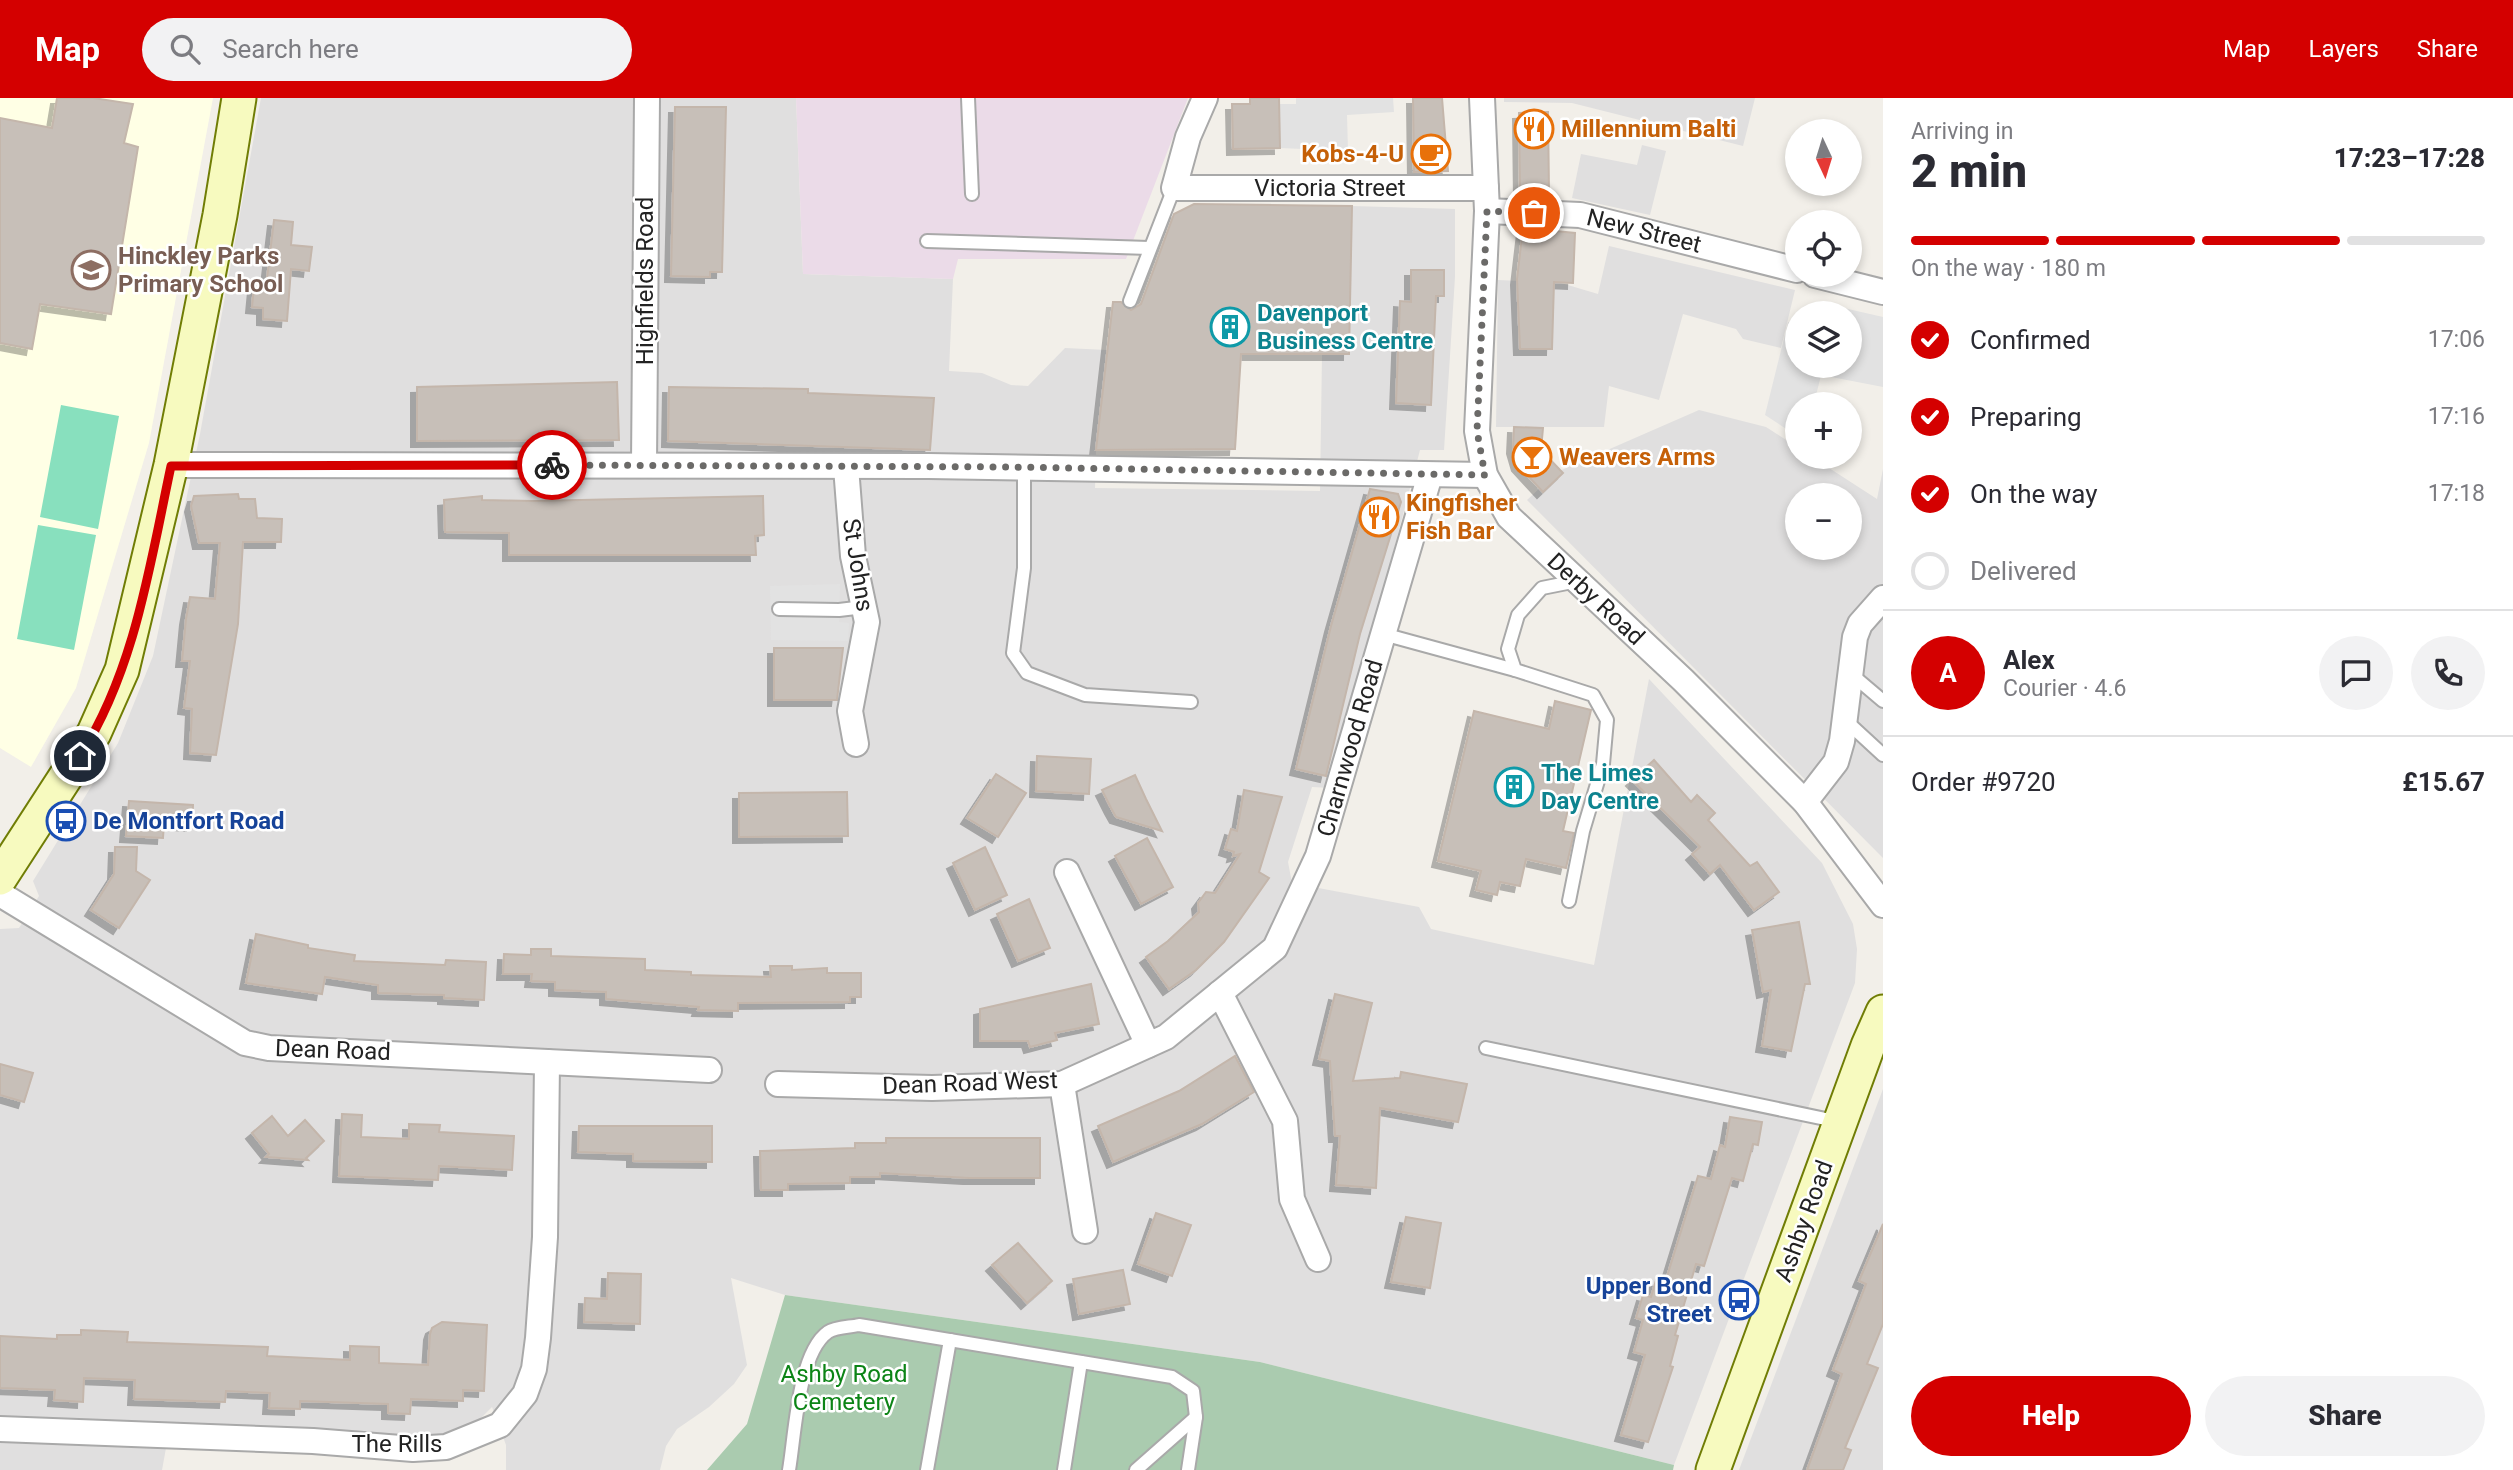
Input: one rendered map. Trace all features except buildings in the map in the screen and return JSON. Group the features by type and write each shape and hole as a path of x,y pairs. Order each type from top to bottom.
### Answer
{"main road":[{"path":"0,878 94,733 109,704 130,642 171,466 220,215 239,98"},
{"name":"Ashby Road","path":"1713,1470 1883,1012"}],"street":[{"name":"Highfields Road","path":"644,465 647,98"},
{"path":"1174,188 1188,137 1205,98"},
{"name":"Derby Road","path":"1482,98 1487,200 1477,431 1485,475 1509,517 1805,802 1883,905"},
{"name":"Victoria Street","path":"1174,188 1487,200"},
{"name":"New Street","path":"1487,200 1580,215 1785,267"},
{"path":"1862,287 1883,292"},
{"path":"171,466 644,465 1485,475"},
{"name":"St Johns","path":"846,467 853,556 867,622 850,711 856,744"},
{"name":"Charnwood Road","path":"1220,993 1275,948 1318,856 1430,475"},
{"path":"1805,802 1836,762 1849,672 1860,624 1883,598"},
{"path":"1067,873 1147,1045"},
{"name":"Dean Road","path":"0,894 245,1043 269,1048 709,1070"},
{"path":"1220,993 1284,1121 1292,1199 1318,1259"},
{"name":"Dean Road West","path":"778,1084 932,1088 1062,1084 1166,1037 1220,993"},
{"name":"The Rills","path":"0,1429 313,1441 413,1449 446,1447 500,1425 525,1394 534,1369 545,1237 547,1062"},
{"path":"1062,1084 1085,1231"}],"lane":[{"path":"968,98 972,194"},
{"path":"1130,301 1174,188"},
{"path":"927,241 1149,248"},
{"path":"1024,468 1024,568 1013,653 1027,673 1085,695 1191,702"},
{"path":"1515,670 1508,649 1518,615 1542,588 1577,581"},
{"path":"779,609 839,610 864,607"},
{"path":"1383,634 1515,670 1593,695 1607,720 1603,764 1583,831 1569,901"},
{"path":"1849,672 1883,701"},
{"path":"1844,719 1883,755"},
{"path":"1486,1048 1840,1122"},
{"path":"789,1470 805,1373 811,1353 828,1331 859,1325 1172,1377 1193,1391 1196,1417 1188,1470"},
{"path":"927,1470 950,1340"},
{"path":"1064,1470 1081,1362"},
{"path":"1136,1470 1196,1417"}],"shaded area":[{"name":"Hinckley Parks Primary School","path":"0,98 213,98 149,443 76,688 31,767 0,748"},
{"path":"261,98 796,98 803,274 953,279 949,371 982,373 1011,385 1028,386 1065,348 1107,350 1096,450 1095,488 1320,491 1322,354 1349,354 1352,206 1455,209 1455,277 1444,450 1420,450 1331,788 1312,787 1288,862 1292,883 1419,907 1431,929 1594,965 1649,679 1822,863 1853,924 1857,949 1855,983 1674,1465 1260,1362 785,1295 731,1278 747,1365 734,1384 709,1407 677,1429 666,1446 660,1470 506,1470 506,1445 492,1407 472,1427 443,1438 170,1426 162,1470 0,1470 0,929 19,928 39,896 33,881 118,743 153,656 200,434"},
{"path":"796,98 1188,98 1126,259 958,259 953,279 803,274"},
{"path":"1296,98 1393,98 1394,112 1347,115 1348,151 1280,148 1279,104 1296,104"},
{"path":"1504,98 1755,98 1743,146 1572,103 1504,102"},
{"path":"1642,145 1666,151 1650,215 1572,198 1581,154 1637,165"},
{"path":"1609,246 1795,290 1792,301 1785,301 1785,331 1781,348 1743,339 1736,329 1683,314 1659,400 1609,386 1604,427 1496,427 1498,280 1561,283 1598,294"},
{"path":"1862,312 1883,317 1883,387 1836,378 1862,378"},
{"path":"1785,334 1785,378 1820,378 1817,392 1785,392 1785,428 1765,415"},
{"path":"1699,410 1766,427 1785,439 1785,469 1831,469 1852,483 1785,483 1785,560 1862,560 1862,489 1877,499 1883,469 1883,858 1527,500 1557,472"},
{"path":"840,584 839,622 849,623 848,641 771,640 770,586"},
{"path":"1883,1089 1883,1470 1739,1470"}],"green space":[{"path":"61,405 119,416 98,529 40,517"},
{"path":"38,525 96,535 74,650 17,639"},
{"name":"Ashby Road Cemetery","path":"785,1295 1260,1362 1674,1465 1673,1470 707,1470 747,1424"}],"way so far":[{"path":"552,465 929,466 1485,475 1477,431 1487,211 1534,213"}],"place":[{"name":"Millennium Balti","path":"1534,129"},
{"name":"Kobs-4-U","path":"1431,154"},
{"name":"Hinckley Parks Primary School","path":"91,270"},
{"name":"Davenport Business Centre","path":"1230,327"},
{"name":"Weavers Arms","path":"1532,457"},
{"name":"Kingfisher Fish Bar","path":"1379,517"},
{"name":"The Limes Day Centre","path":"1514,787"},
{"name":"De Montfort Road","path":"66,821"},
{"name":"Upper Bond Street","path":"1739,1300"}],"route":[{"path":"80,756 109,704 122,670 171,466 552,465"}]}
